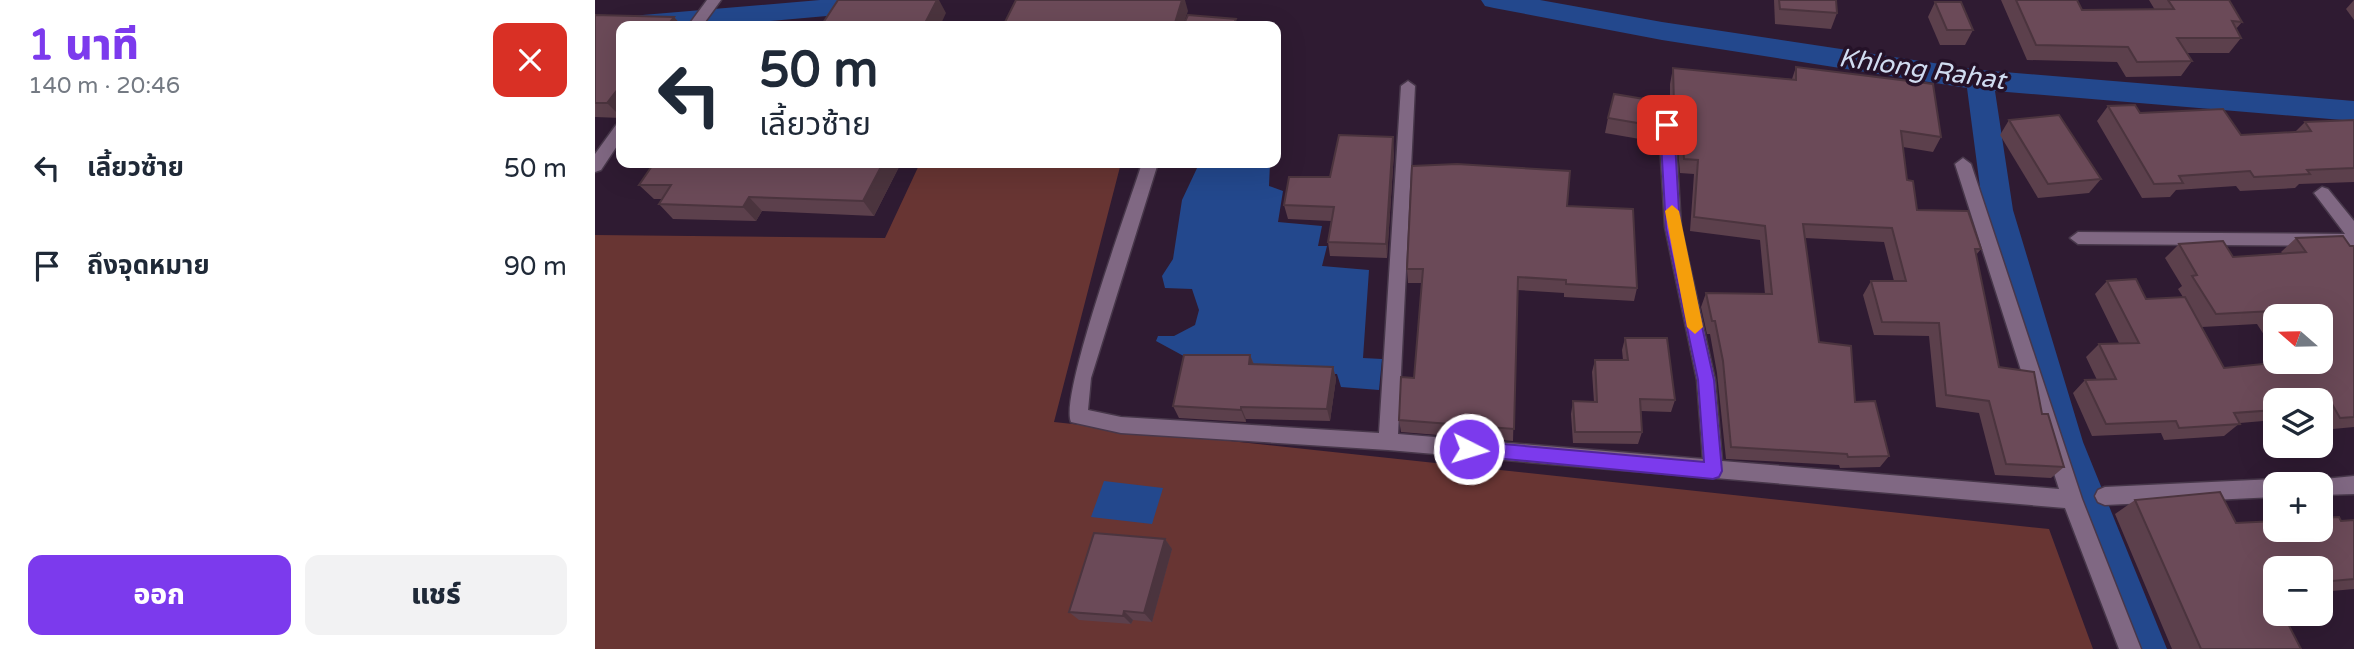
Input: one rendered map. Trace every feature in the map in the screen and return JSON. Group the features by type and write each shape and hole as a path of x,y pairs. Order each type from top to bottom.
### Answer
{"street":[{"path":"698,21 713,0"},
{"path":"1388,442 1408,86"},
{"path":"1667,125 1673,228 1706,380 1713,471"},
{"path":"595,166 616,136"},
{"path":"1963,164 2073,499 2130,649"},
{"path":"1148,168 1082,378 1078,416 1121,425 1388,442 2073,499"},
{"path":"2322,193 2354,233"},
{"path":"2078,239 2354,240"},
{"path":"2333,486 2354,485"},
{"path":"2105,496 2263,489"}],"shaded area":[{"path":"918,168 1120,168 1054,422 2049,529 2093,649 595,649 595,235 885,238"}],"water":[{"path":"1197,168 1270,168 1269,186 1283,191 1278,222 1322,226 1318,246 1327,246 1322,266 1369,270 1363,358 1382,359 1379,390 1341,387 1337,374 1263,372 1251,361 1191,360 1156,341 1158,336 1174,336 1195,325 1199,310 1192,289 1165,288 1162,276 1173,259 1182,200"},
{"path":"1104,481 1163,488 1152,524 1091,517"}],"building":[{"path":"838,0 937,0 926,21 824,21"},
{"path":"1016,0 1182,0 1176,21 1006,21"},
{"path":"1779,0 1836,0 1837,13 1780,9"},
{"path":"2016,0 2077,0 2082,10 2174,9 2168,0 2229,0 2242,22 2232,21 2241,38 2177,38 2192,61 2137,62 2128,47 2036,45"},
{"path":"1935,2 1961,2 1973,30 1947,30"},
{"path":"595,15 674,17 671,21 616,21 616,91 607,103 595,103"},
{"path":"1188,15 1236,19 1235,21 1185,21"},
{"path":"1796,67 1933,84 1941,137 1901,131 1907,180 1913,181 1917,210 1968,211 1981,249 1975,249 1999,367 2034,372 2042,414 2048,414 2064,467 2006,464 1989,401 1946,395 1939,323 1882,322 1871,281 1906,281 1892,228 1803,224 1819,342 1851,346 1855,402 1875,401 1889,456 1848,457 1847,454 1731,447 1723,361 1706,293 1772,294 1765,226 1694,217 1698,160 1684,159 1680,109 1669,104 1661,109 1661,127 1608,118 1614,94 1674,104 1673,68 1796,80"},
{"path":"2135,105 2140,113 2223,109 2241,135 2311,131 2305,122 2354,120 2354,168 2307,170 2310,174 2254,177 2250,171 2179,176 2183,183 2154,184 2108,106"},
{"path":"2059,115 2101,179 2048,184 2009,120"},
{"path":"1339,135 1393,137 1386,244 1328,242 1334,207 1284,205 1289,177 1330,177"},
{"path":"1457,164 1570,171 1567,206 1633,209 1637,288 1566,284 1566,280 1518,277 1514,429 1399,420 1401,377 1414,378 1423,269 1407,269 1412,166"},
{"path":"651,168 880,168 863,201 749,197 743,207 659,204 671,185 639,185"},
{"path":"2343,236 2350,246 2354,246 2354,417 2340,418 2333,406 2333,388 2263,388 2263,411 2234,413 2240,424 2179,428 2176,421 2106,424 2085,380 2116,379 2099,344 2139,343 2107,281 2136,279 2146,299 2185,297 2224,368 2263,364 2263,374 2333,374 2333,304 2263,304 2263,312 2216,314 2192,276 2197,275 2179,244 2223,241 2233,257 2306,252 2296,238"},
{"path":"1625,338 1667,338 1675,400 1640,399 1642,432 1575,432 1573,401 1597,402 1595,360 1628,360"},
{"path":"1184,355 1250,355 1249,364 1333,367 1327,409 1241,407 1241,410 1173,406"},
{"path":"2220,492 2236,523 2263,522 2263,542 2333,542 2333,517 2339,517 2341,521 2354,520 2354,579 2333,581 2333,556 2263,556 2263,626 2289,626 2301,649 2201,649 2135,500"},
{"path":"1094,533 1165,539 1144,613 1124,611 1123,616 1069,612"}],"waterway":[{"name":"Khlong Rahat","path":"676,21 917,0"},
{"name":"Khlong Rahat","path":"1494,0 1662,31 1980,80"},
{"name":"Khlong Rahat","path":"595,28 616,26"},
{"name":"Khlong Rahat","path":"1980,80 2354,111"},
{"path":"1980,80 1998,210 2065,442 2147,649"}],"slow traffic":[{"path":"1672,211 1673,228 1695,327"}],"route":[{"path":"1469,449 1713,471 1706,380 1673,228 1667,125"}]}
